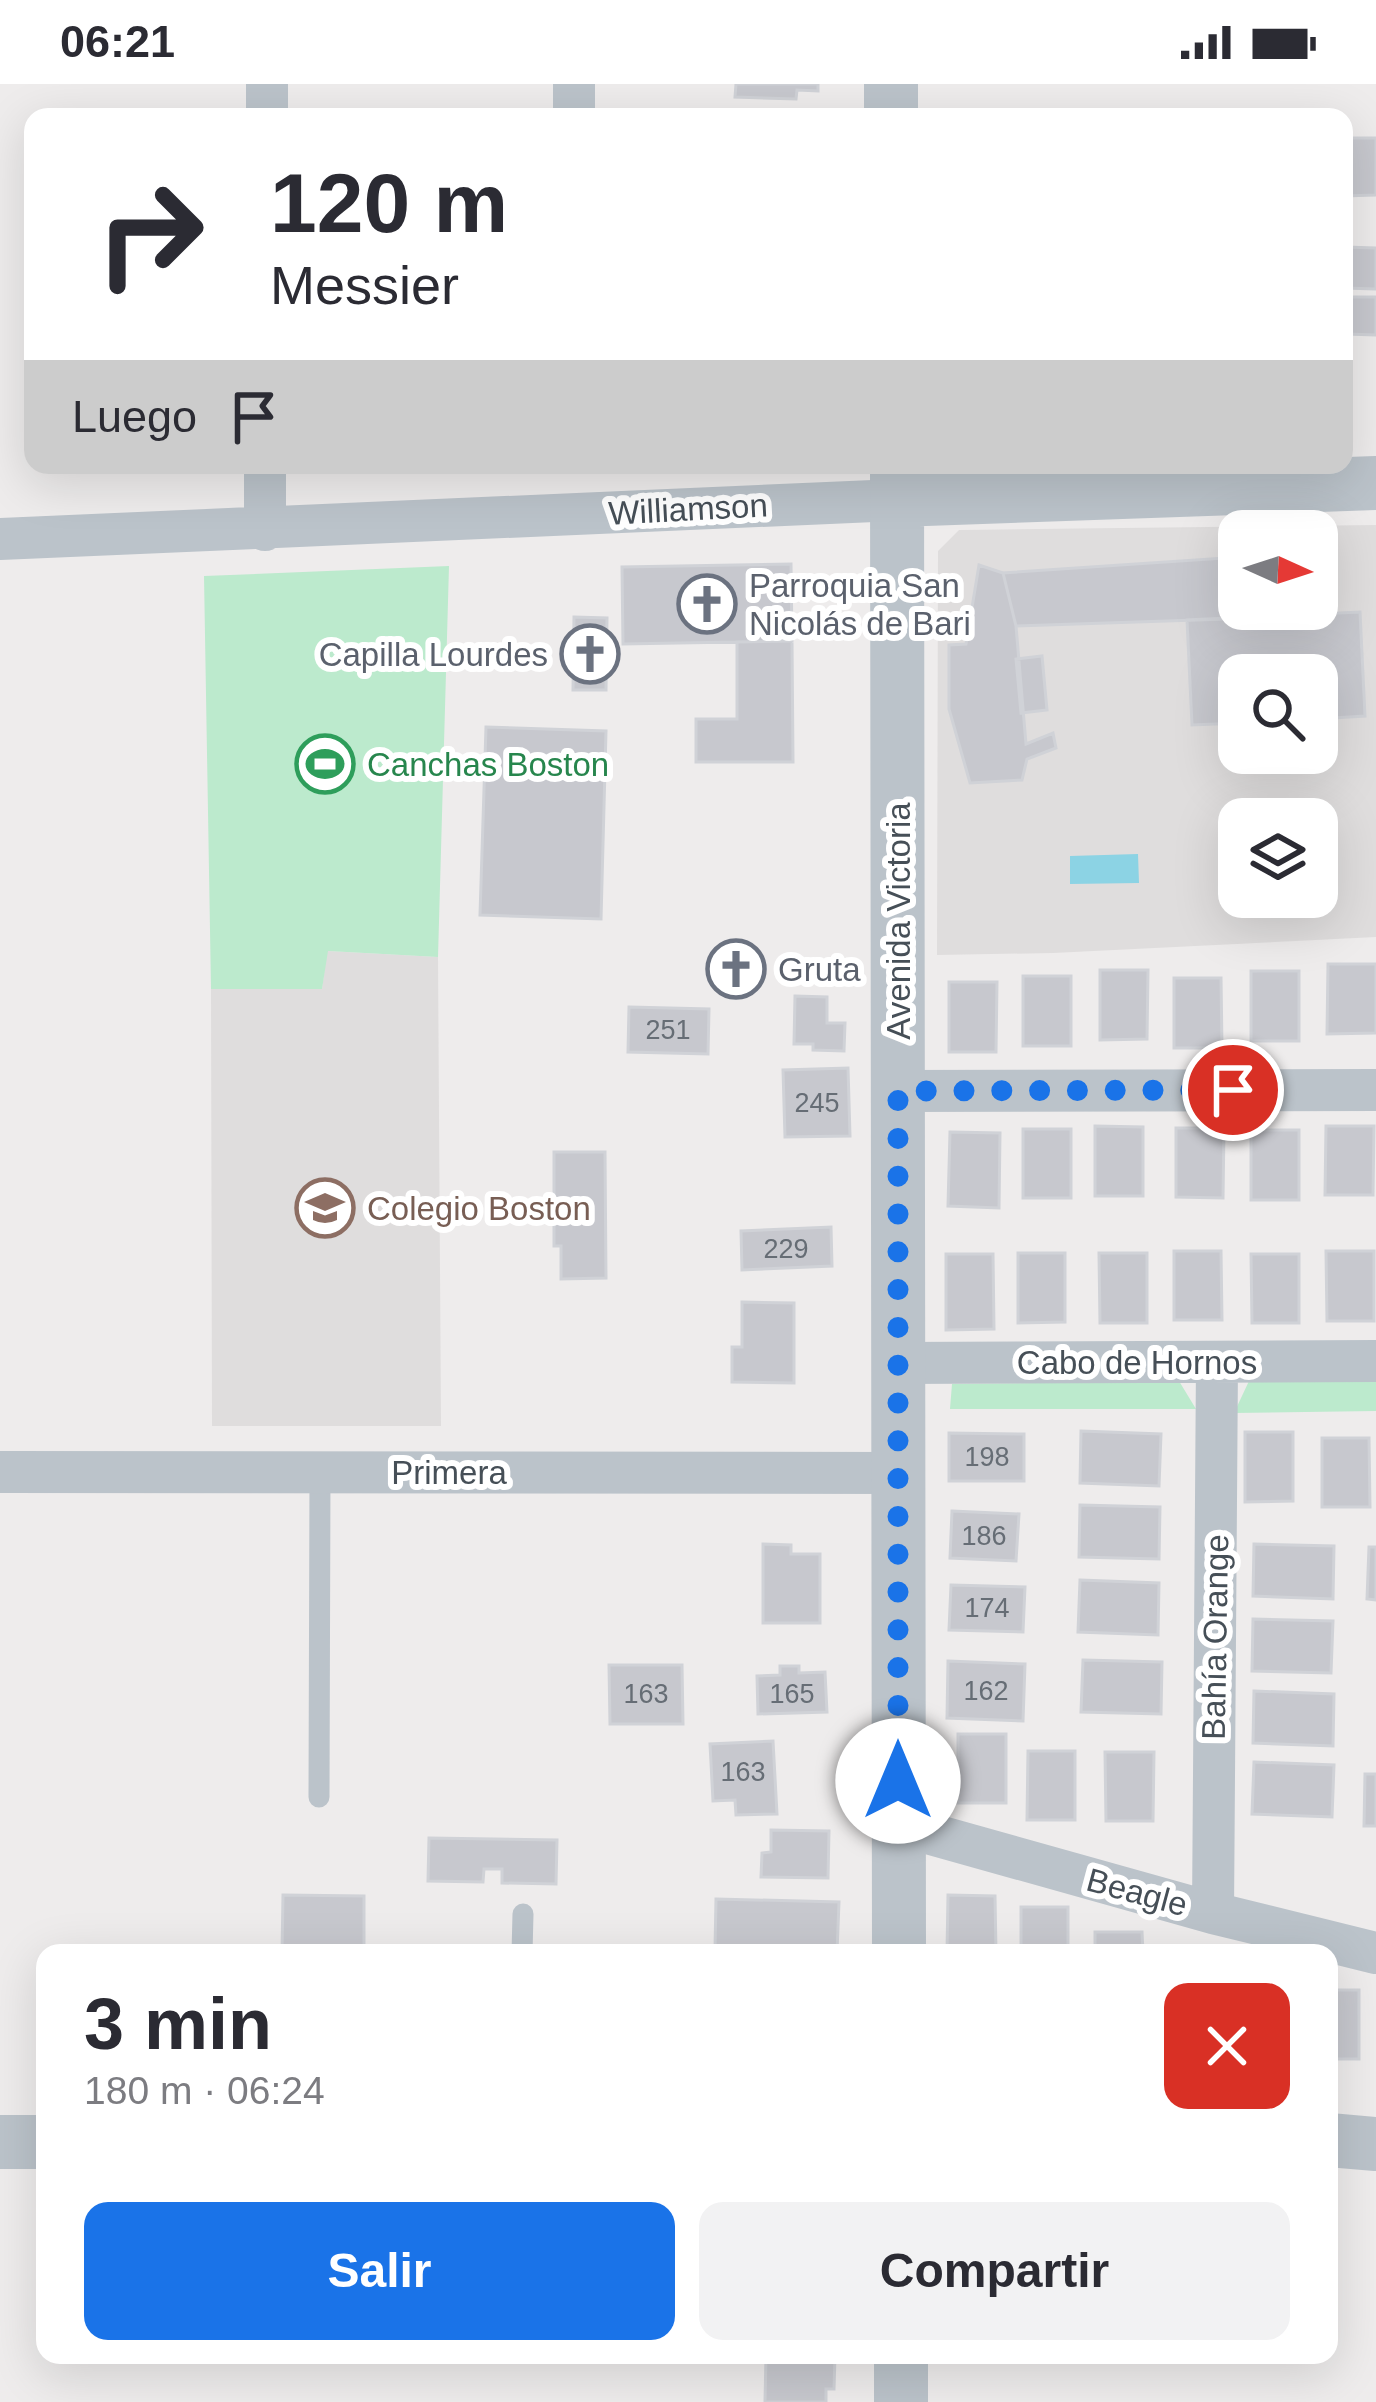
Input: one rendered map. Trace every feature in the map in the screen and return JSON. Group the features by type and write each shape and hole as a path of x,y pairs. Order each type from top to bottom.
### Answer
{"street":[{"path":"265,474 265,530"},
{"name":"Williamson","path":"0,539 265,530 897,482 1376,483"},
{"name":"Avenida Victoria","path":"897,482 899,1944"},
{"path":"898,1091 1376,1090"},
{"name":"Cabo de Hornos","path":"898,1363 1376,1361"},
{"name":"Bahía Orange","path":"1213,1912 1217,1362"},
{"name":"Primera","path":"0,1472 898,1473"},
{"name":"Beagle","path":"898,1825 1376,1953"},
{"path":"1338,2141 1376,2144"},
{"path":"0,2142 36,2142"},
{"path":"901,2364 901,2402"}],"lane":[{"path":"319,1797 320,1472"},
{"path":"522,1944 523,1914"}],"shaded area":[{"path":"1338,525 1376,525 1376,937 937,955 938,551 959,530 1218,527 1218,630 1338,630"},
{"name":"Colegio Boston","path":"327,951 438,957 441,1426 212,1426 211,989 322,989"}],"green space":[{"name":"Canchas Boston","path":"449,566 438,957 328,951 322,989 211,989 204,576"},
{"path":"1376,1380 1376,1411 1234,1413 1249,1381"},
{"path":"1179,1381 1196,1409 950,1409 952,1384"}],"water":[{"path":"1138,854 1139,883 1070,884 1070,856"}],"building":[{"path":"736,84 818,84 818,91 797,90 796,99 735,97"},
{"path":"1353,138 1376,138 1376,195 1353,196"},
{"path":"1353,247 1376,248 1376,289 1353,288"},
{"path":"1353,297 1376,297 1376,335 1353,334"},
{"path":"1218,558 1218,619 1016,626 1003,573"},
{"name":"Parroquia San Nicolás de Bari","path":"791,564 792,641 623,644 622,567"},
{"path":"979,565 1003,573 1016,626 1026,744 1053,733 1056,748 1027,759 1022,780 970,783 949,709 949,645 966,644"},
{"path":"1360,612 1365,716 1338,718 1338,654 1218,654 1218,724 1192,725 1187,620 1218,619 1218,630 1338,630 1338,613"},
{"name":"Capilla Lourdes","path":"574,617 607,618 606,690 573,690"},
{"path":"792,641 793,762 696,762 696,719 737,719 737,642"},
{"path":"1042,656 1047,710 1021,713 1016,659"},
{"path":"486,727 606,731 601,919 480,915"},
{"path":"1328,964 1376,964 1376,1033 1327,1034"},
{"path":"1100,970 1148,970 1147,1039 1100,1040"},
{"path":"1251,971 1299,971 1299,1041 1251,1041"},
{"path":"1023,976 1071,976 1071,1046 1023,1046"},
{"path":"1174,978 1221,978 1222,1048 1174,1048"},
{"path":"949,982 997,982 996,1052 949,1052"},
{"path":"795,996 827,997 827,1023 845,1023 844,1051 794,1044"},
{"path":"629,1007 709,1009 708,1054 628,1052"},
{"path":"848,1068 850,1136 785,1137 783,1070"},
{"path":"1095,1126 1143,1127 1143,1196 1095,1196"},
{"path":"1326,1126 1374,1126 1373,1195 1325,1195"},
{"path":"1176,1128 1224,1128 1223,1198 1176,1197"},
{"path":"1023,1129 1071,1129 1071,1198 1023,1198"},
{"path":"1251,1130 1299,1130 1299,1200 1251,1200"},
{"path":"950,1132 1000,1133 999,1208 948,1206"},
{"path":"554,1152 605,1152 606,1278 561,1279 561,1246 554,1246"},
{"path":"831,1227 832,1266 742,1270 741,1231"},
{"path":"1174,1251 1221,1251 1222,1320 1174,1320"},
{"path":"1326,1251 1374,1251 1374,1321 1327,1321"},
{"path":"1018,1253 1065,1253 1065,1322 1018,1323"},
{"path":"1099,1253 1147,1253 1147,1323 1100,1323"},
{"path":"946,1254 993,1254 994,1329 946,1330"},
{"path":"1251,1254 1299,1254 1299,1323 1252,1323"},
{"path":"742,1302 794,1303 794,1383 732,1382 732,1347 742,1347"},
{"path":"1081,1431 1161,1434 1159,1486 1080,1483"},
{"path":"1245,1432 1293,1432 1293,1501 1245,1502"},
{"path":"949,1433 1024,1434 1024,1481 949,1481"},
{"path":"1322,1438 1369,1438 1370,1507 1322,1507"},
{"path":"1080,1505 1160,1507 1159,1559 1079,1557"},
{"path":"952,1511 1019,1514 1016,1561 950,1558"},
{"path":"763,1544 791,1545 791,1554 820,1554 820,1623 763,1623"},
{"path":"1254,1544 1334,1546 1333,1599 1253,1596"},
{"path":"1369,1547 1376,1547 1376,1600 1367,1599"},
{"path":"1080,1580 1159,1583 1158,1635 1078,1632"},
{"path":"951,1585 1025,1587 1023,1632 949,1630"},
{"path":"1253,1619 1333,1621 1331,1673 1252,1671"},
{"path":"1083,1660 1162,1662 1161,1714 1081,1712"},
{"path":"948,1661 1025,1664 1023,1721 947,1718"},
{"path":"609,1665 682,1665 683,1724 610,1724"},
{"path":"780,1666 799,1666 799,1673 825,1672 827,1712 758,1714 757,1676 780,1675"},
{"path":"1254,1691 1334,1694 1333,1746 1253,1743"},
{"path":"958,1734 1006,1734 1006,1803 958,1803"},
{"path":"773,1741 777,1814 736,1815 735,1800 713,1801 710,1744"},
{"path":"1028,1751 1075,1751 1075,1820 1027,1820"},
{"path":"1105,1752 1154,1752 1153,1821 1106,1821"},
{"path":"1254,1762 1334,1765 1332,1817 1252,1814"},
{"path":"1365,1774 1376,1774 1376,1826 1364,1826"},
{"path":"771,1830 829,1831 828,1878 761,1877 762,1853 771,1852"},
{"path":"429,1838 557,1840 556,1884 502,1883 502,1869 484,1869 483,1882 428,1881"},
{"path":"283,1895 364,1896 364,1944 282,1944"},
{"path":"948,1895 995,1896 996,1944 947,1944"},
{"path":"716,1899 839,1902 837,1944 715,1944"},
{"path":"1021,1907 1068,1907 1068,1944 1021,1944"},
{"path":"1095,1932 1142,1932 1143,1944 1095,1944"},
{"path":"1338,1990 1359,1990 1359,2059 1338,2059"},
{"path":"766,2364 835,2364 834,2389 826,2389 826,2402 765,2402"}],"place":[{"name":"Parroquia San Nicolás de Bari","path":"707,604"},
{"name":"Capilla Lourdes","path":"590,654"},
{"name":"Canchas Boston","path":"325,764"},
{"name":"Gruta","path":"736,969"},
{"name":"Colegio Boston","path":"325,1208"}],"route":[{"path":"898,1781 898,1091 1233,1090"}]}
